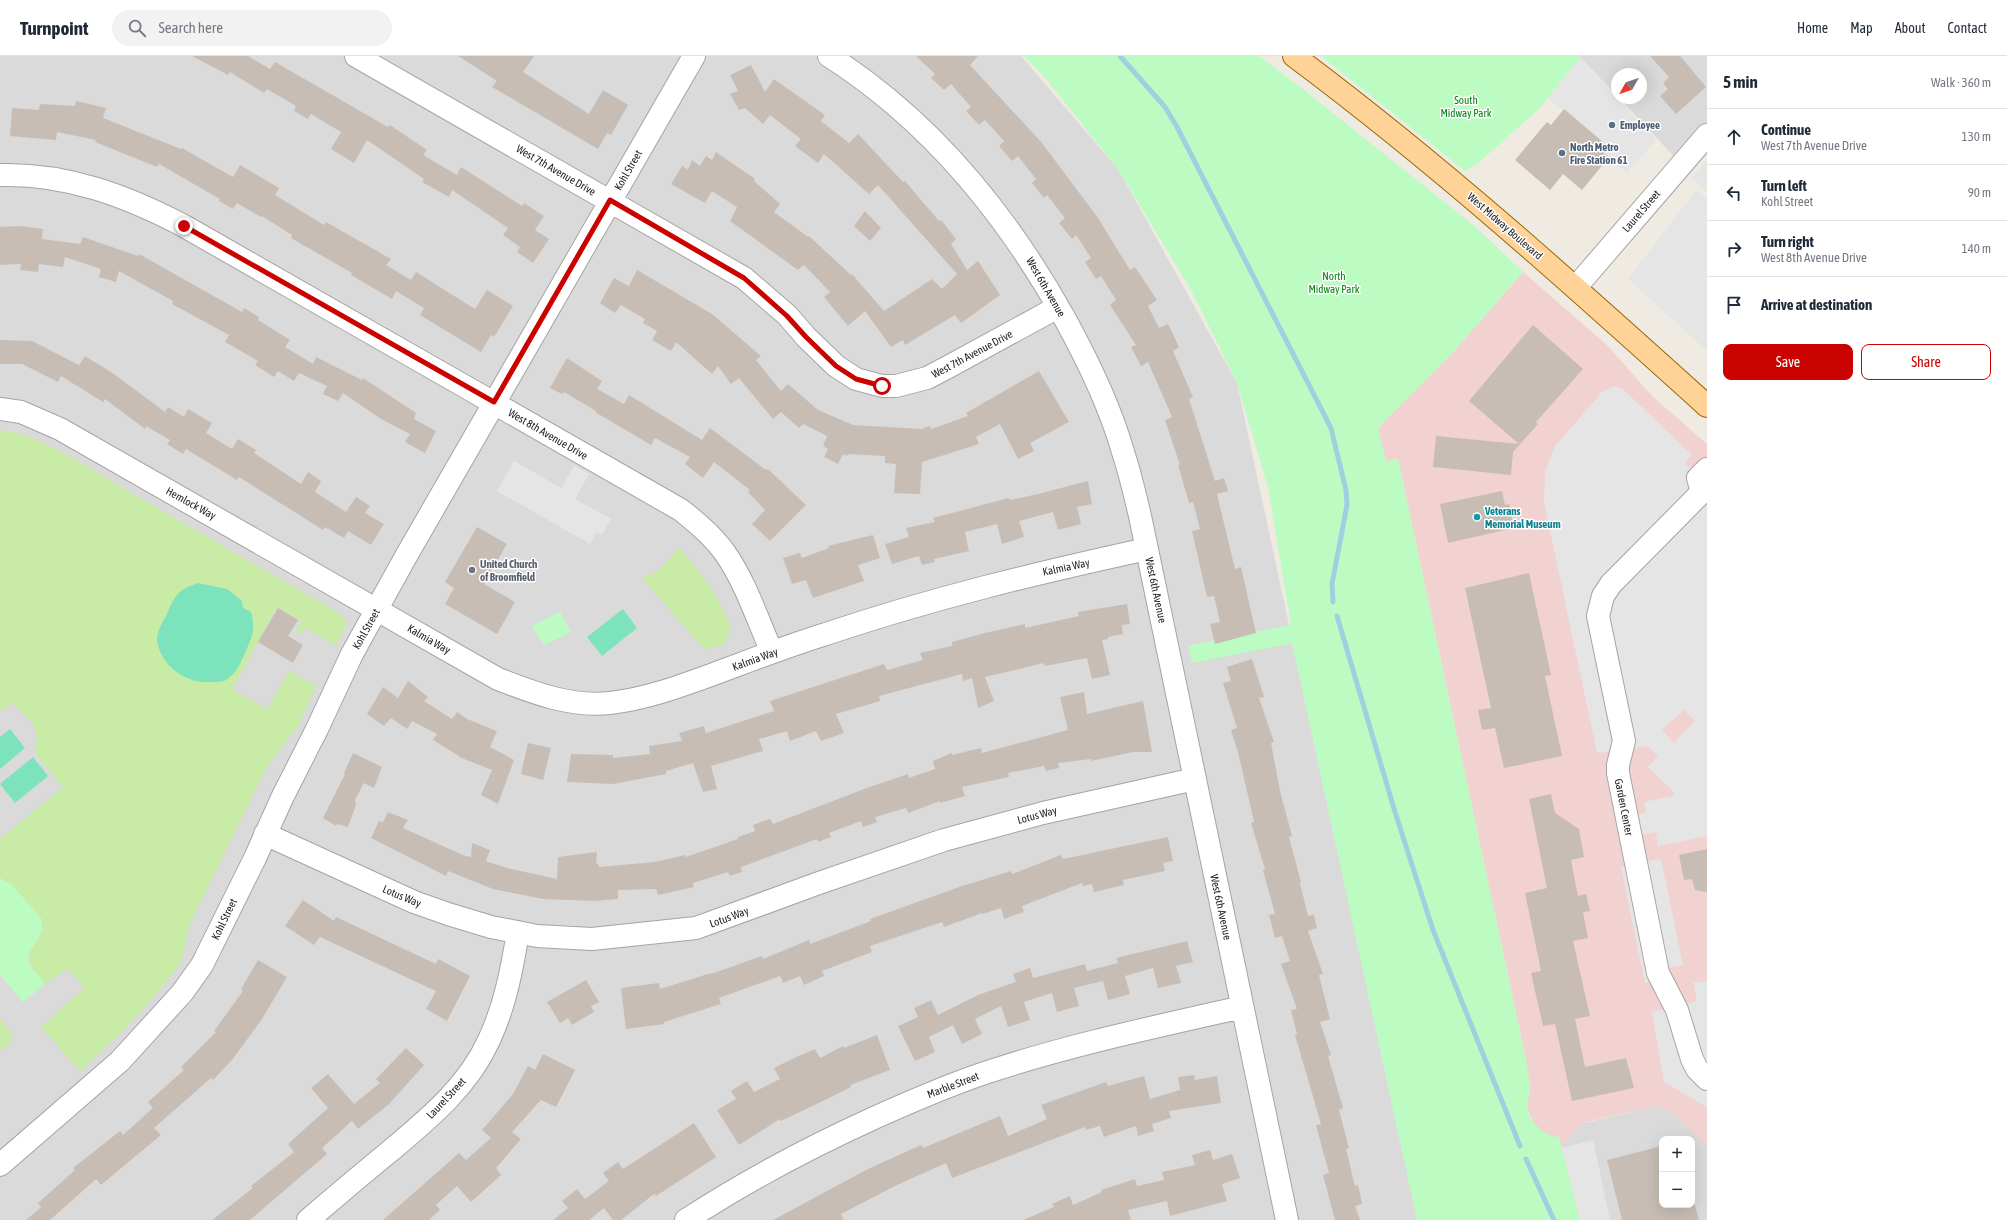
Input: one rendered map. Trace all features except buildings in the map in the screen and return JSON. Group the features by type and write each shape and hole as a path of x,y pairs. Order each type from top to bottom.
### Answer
{"main road":[{"name":"West Midway Boulevard","path":"1294,56 1422,156 1576,287 1707,406"}],"street":[{"name":"West 7th Avenue Drive","path":"356,56 744,278 787,316 836,366 856,379 866,383 896,386 926,378 948,368 1058,307"},
{"name":"Kohl Street","path":"0,1164 120,1061 182,993 202,964 265,834 318,730 352,654 494,402 694,56"},
{"name":"West 6th Avenue","path":"829,56 885,96 919,126 957,165 1012,232 1058,307 1085,356 1106,404 1123,451 1147,549 1287,1220"},
{"name":"Laurel Street","path":"1576,287 1707,135"},
{"name":"West 8th Avenue Drive","path":"0,175 44,176 103,190 148,207 494,402 681,510 704,529 724,552 734,568 772,652"},
{"name":"Hemlock Way","path":"0,409 21,412 60,429 377,609"},
{"name":"Garden Center","path":"1707,469 1698,478 1704,492 1606,590 1600,602 1598,616 1624,741 1618,773 1658,973 1677,1010 1692,1059 1697,1069 1707,1079"},
{"name":"Kalmia Way","path":"377,609 498,679 554,699 582,703 608,703 666,691 772,652 881,615 1042,572 1147,549"},
{"name":"Lotus Way","path":"265,834 414,902 491,927 537,936 592,939 696,928 944,840 1051,811 1195,779"},
{"name":"Laurel Street","path":"308,1220 423,1123 460,1085 489,1041 500,1013 510,979 518,932"},
{"name":"Marble Street","path":"686,1220 771,1168 821,1142 952,1085 997,1068 1092,1042 1242,1008"}],"shaded area":[{"path":"0,56 1021,56 1118,169 1237,383 1405,1164 1658,1106 1675,1115 1707,1143 1707,1220 0,1220"},
{"path":"1579,56 1707,56 1707,137 1681,164 1625,104 1647,104 1647,68 1611,68 1611,90"},
{"name":"Employee","path":"1580,58 1611,91 1611,104 1623,104 1656,140 1627,173 1598,148 1603,142 1548,98"},
{"path":"1707,160 1707,192 1691,178"},
{"path":"1696,190 1707,199 1707,351 1628,279"},
{"path":"1523,272 1609,347 1652,396 1707,444 1707,1146 1675,1115 1658,1106 1581,1123 1562,1148 1559,1137 1543,1132 1534,1124 1527,1105 1530,1089 1526,1060 1398,459 1386,461 1378,428 1455,350"},
{"path":"1614,386 1623,389 1692,455 1686,461 1686,465 1693,469 1707,487 1707,686 1705,688 1707,689 1707,836 1658,846 1656,832 1639,835 1636,815 1646,813 1644,802 1673,796 1675,793 1648,767 1658,756 1647,746 1597,753 1544,502 1545,472 1555,446 1602,392","holes":["1684,710 1695,721 1674,743 1662,730"]},
{"path":"514,461 561,488 574,466 589,474 575,499 611,519 602,535 597,532 590,544 497,491"},
{"path":"1661,859 1683,965 1666,968 1673,977 1645,983 1621,867"},
{"path":"1707,981 1707,1107 1664,1082 1652,1012 1697,1001 1693,983"},
{"path":"1594,1140 1610,1220 1580,1220 1562,1148"}],"green space":[{"name":"North Midway Park","path":"1023,56 1259,56 1477,228 1523,272 1455,350 1378,428 1386,461 1398,459 1526,1060 1530,1081 1530,1092 1527,1102 1528,1110 1533,1122 1542,1131 1559,1137 1580,1220 1417,1220 1292,643 1192,663 1188,646 1291,625 1268,488 1237,383 1191,290 1118,169 1042,74"},
{"name":"South Midway Park","path":"1321,56 1578,56 1580,58 1539,109 1476,165 1465,171"},
{"path":"0,430 34,439 69,456 340,614 346,620 346,625 336,645 304,628 300,635 295,631 301,621 277,607 232,690 267,709 289,671 316,686 298,726 266,768 189,926 184,950 178,966 157,993 121,1033 80,1071 41,1027 84,988 68,968 45,984 35,971 29,956 40,937 12,885 0,878 0,839 63,787 35,753 37,737 33,724 12,703 0,712"},
{"path":"679,548 709,585 726,615 731,628 724,644 705,650 642,578 655,573"},
{"path":"198,583 227,589 242,601 243,608 251,612 253,628 250,642 235,671 230,677 223,681 202,682 186,678 171,668 161,654 158,645 157,638 159,630 174,599 185,588"},
{"path":"623,609 637,628 602,656 587,637"},
{"path":"560,612 571,632 544,645 532,626"},
{"path":"10,729 25,748 0,769 0,737"},
{"path":"33,757 48,776 15,803 0,784"},
{"path":"0,878 12,885 41,918 41,933 31,950 29,961 31,967 45,984 23,1002 0,975"},
{"path":"0,1019 11,1032 11,1041 6,1047 0,1050"}],"waterway":[{"path":"1120,56 1165,107 1177,127 1331,428 1346,490 1347,505 1332,584 1333,602"},
{"path":"1337,616 1395,812 1433,930 1520,1146"},
{"path":"1526,1159 1554,1220"}],"place":[{"name":"Employee","path":"1612,125"},
{"name":"North Metro Fire Station 61","path":"1562,153"},
{"name":"Veterans Memorial Museum","path":"1477,517"},
{"name":"United Church of Broomfield","path":"472,570"}],"route":[{"path":"184,226 494,402 610,200 744,278 787,316 836,366 856,379 866,383 882,386"}]}
